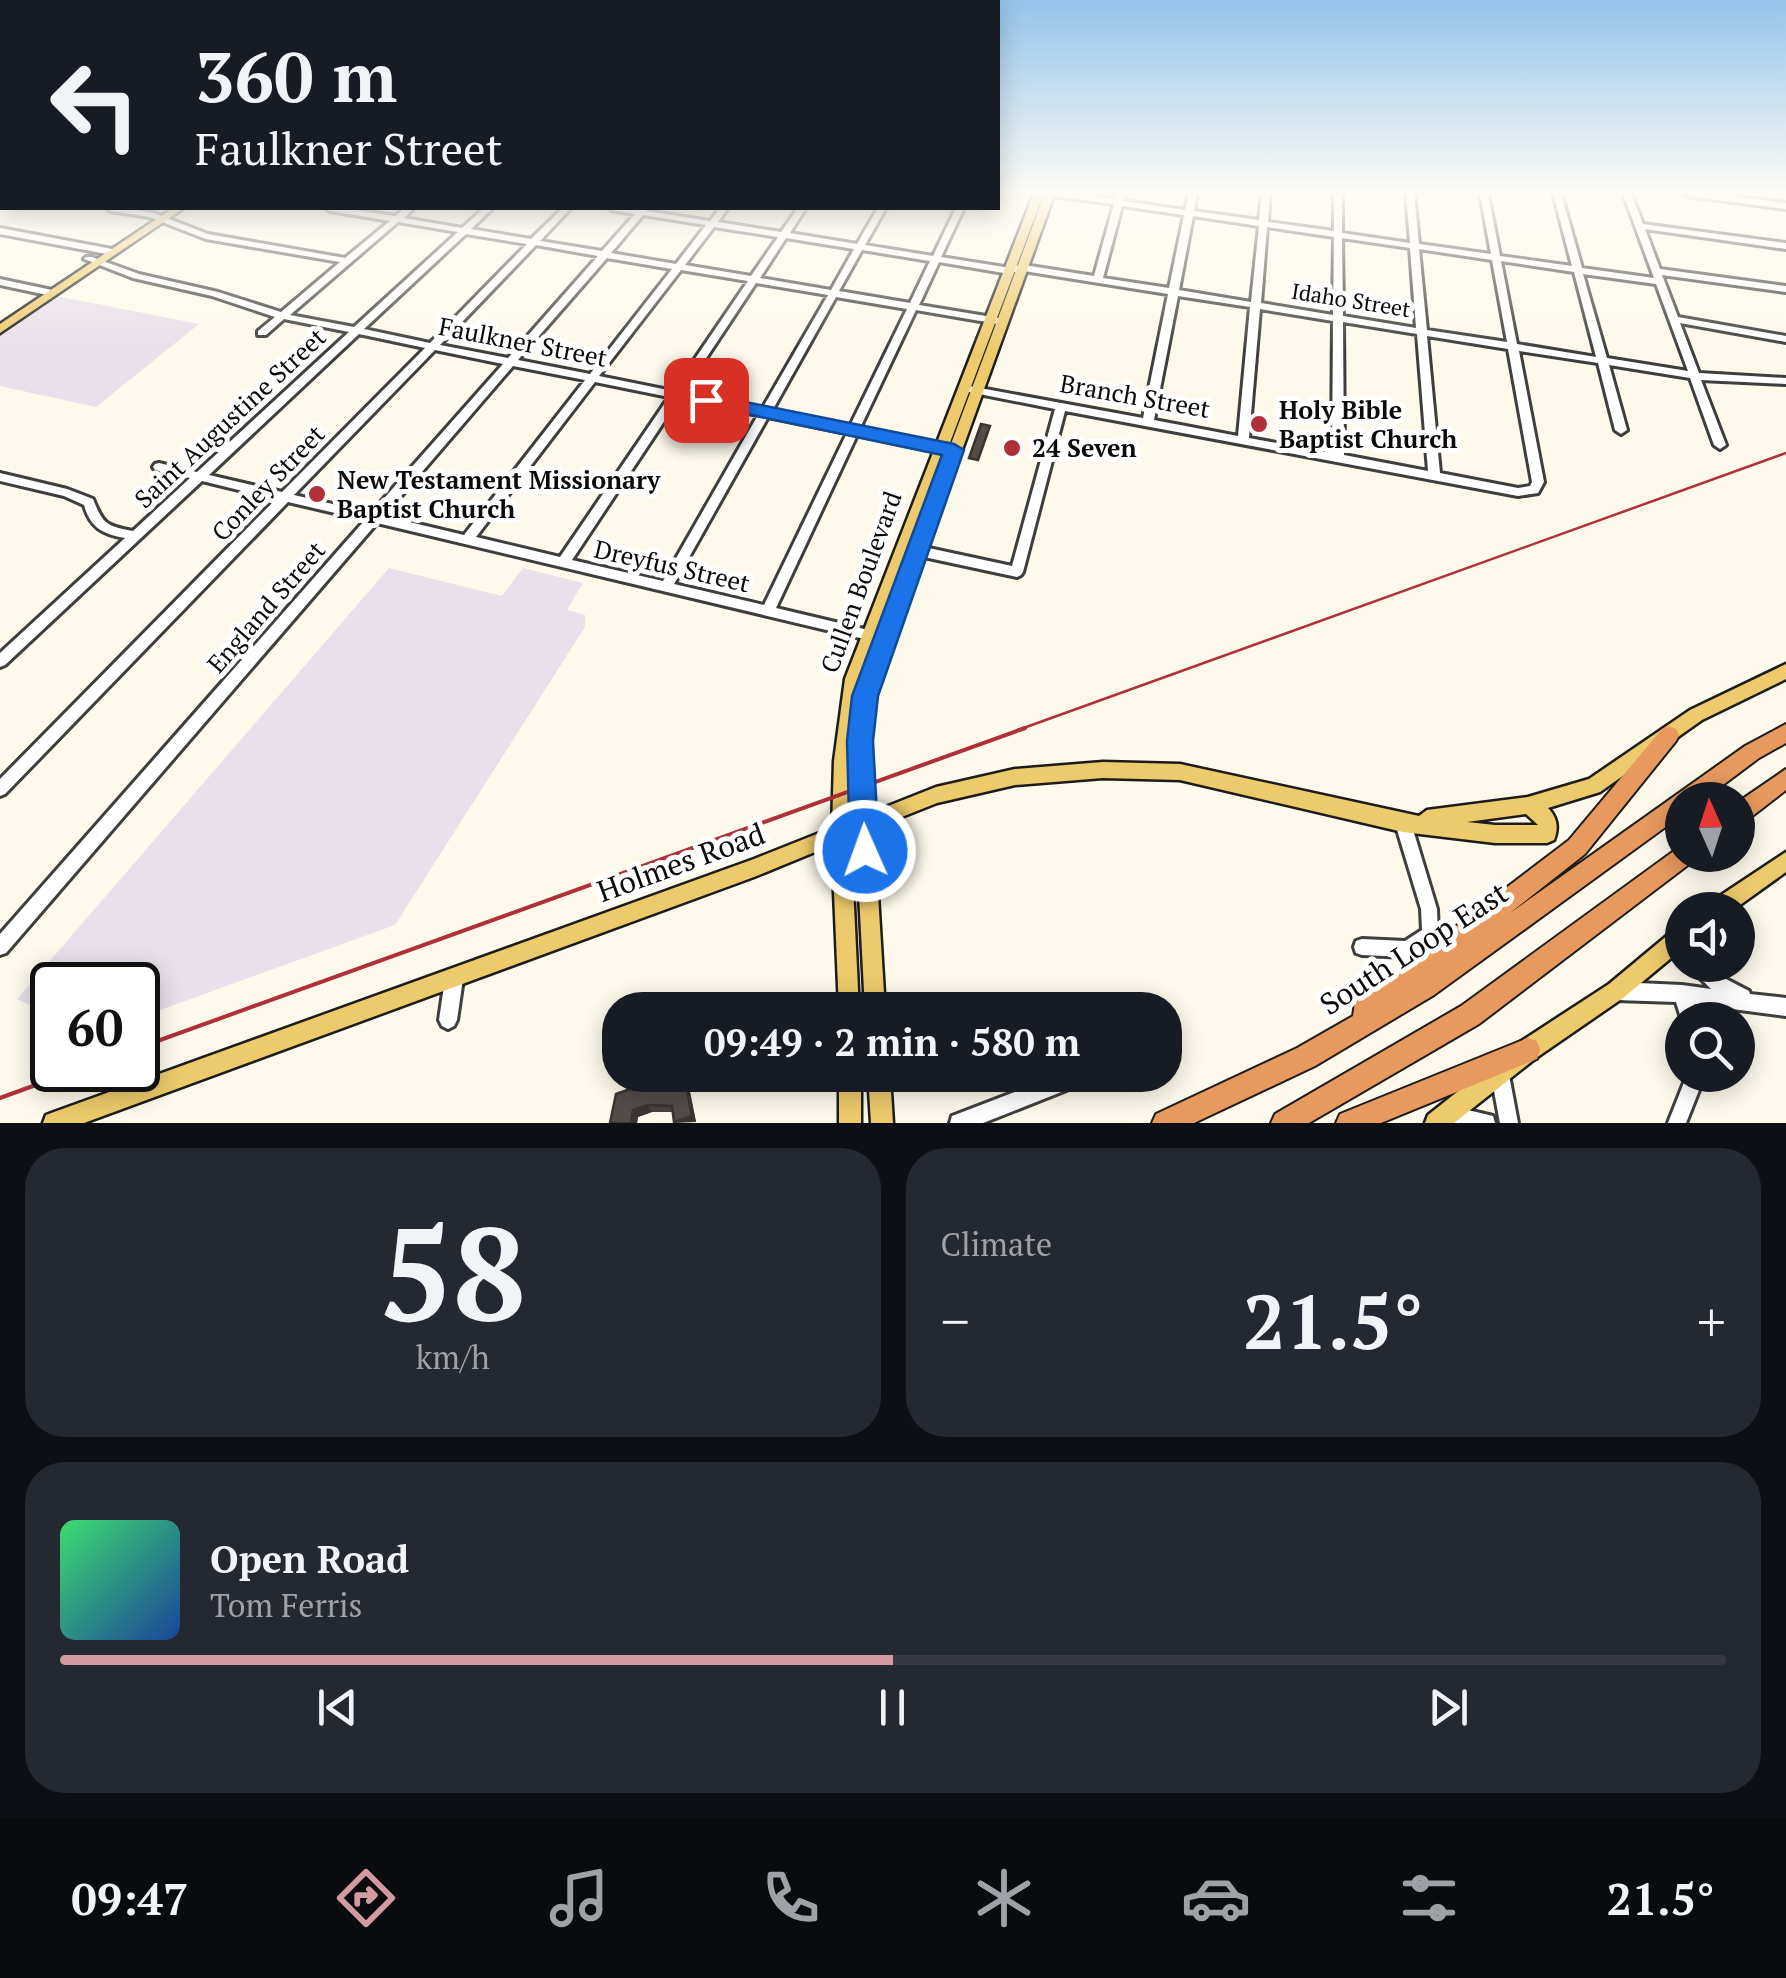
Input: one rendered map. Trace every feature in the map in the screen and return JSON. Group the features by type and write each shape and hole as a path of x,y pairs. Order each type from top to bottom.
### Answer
{"highway":[{"name":"South Loop East","path":"1710,782 1752,752 1786,734"},
{"path":"1306,1057 1576,847 1669,735"},
{"path":"1755,801 1786,778"},
{"name":"South Loop East","path":"1165,1123 1306,1057 1426,987 1665,815"},
{"path":"1284,1123 1470,1015 1665,869"},
{"path":"1349,1123 1528,1050"}],"main road":[{"path":"0,329 115,245"},
{"name":"Cullen Boulevard","path":"848,992 844,750 876,637 1026,245"},
{"path":"0,318 46,292"},
{"path":"1528,805 1594,786 1696,715 1786,671"},
{"name":"Cullen Boulevard","path":"858,694 873,992"},
{"name":"Holmes Road","path":"54,1123 454,979 864,825 910,804 973,785 1052,772 1180,772 1403,823 1495,834 1547,834 1549,824 1545,815 1528,805 1403,823"},
{"path":"1742,892 1786,861"},
{"path":"1444,1119 1528,1050 1616,991 1665,950"},
{"path":"850,1092 850,1123"},
{"path":"880,1092 882,1123"}],"street":[{"name":"Faulkner Street","path":"60,245 100,255 136,276 216,294 282,316 947,449"},
{"path":"259,245 348,261"},
{"path":"262,333 366,245"},
{"name":"Saint Augustine Street","path":"0,661 449,245"},
{"name":"Conley Street","path":"0,789 531,245"},
{"path":"556,245 996,320"},
{"name":"England Street","path":"0,947 613,245"},
{"path":"467,540 695,245"},
{"path":"563,562 777,245"},
{"name":"Idaho Street","path":"843,245 1098,280 1696,376 1786,381"},
{"path":"768,611 943,245"},
{"path":"1098,280 1107,245"},
{"path":"1148,421 1183,245"},
{"path":"1243,439 1262,245"},
{"path":"1337,245 1338,458"},
{"path":"1410,245 1577,270 1786,289"},
{"path":"1494,245 1512,346"},
{"path":"1571,245 1621,430"},
{"path":"1647,245 1720,445"},
{"path":"1414,246 1434,476"},
{"path":"666,587 860,248"},
{"path":"0,282 46,292"},
{"path":"1674,319 1786,338"},
{"name":"Branch Street","path":"970,389 1518,492 1534,490 1538,482 1512,346"},
{"path":"909,549 1017,572 1062,406"},
{"name":"Dreyfus Street","path":"160,466 876,637"},
{"path":"0,477 89,502 94,522 104,530 136,536"},
{"path":"1362,947 1407,949 1430,934 1429,909 1403,823"},
{"path":"448,1020 454,979"},
{"path":"1716,982 1750,1001"},
{"path":"1616,991 1682,994 1786,1007"},
{"path":"1682,994 1685,1002"},
{"path":"1500,1076 1509,1123"},
{"path":"959,1123 1039,1092"},
{"path":"1677,1123 1689,1092"},
{"path":"1444,1119 1486,1123"}],"shaded area":[{"path":"56,296 199,324 96,407 0,386 0,334"},
{"path":"389,568 502,596 523,568 583,583 567,610 585,615 585,627 395,925 160,1010 160,962 49,962"},
{"path":"30,984 30,1005 17,999"}],"building":[{"path":"981,424 990,426 978,460 969,458"},
{"path":"687,1092 692,1116 674,1122 672,1106 648,1105 633,1110 631,1123 610,1123 616,1094"}],"railway":[{"path":"1018,730 1786,453"},
{"path":"160,1040 1025,728"},
{"path":"0,1098 30,1087"}],"place":[{"name":"Holy Bible Baptist Church","path":"1259,424"},
{"name":"24 Seven","path":"1012,448"},
{"name":"New Testament Missionary Baptist Church","path":"317,494"}],"route":[{"path":"706,400 954,450 865,696 860,741 865,851"}]}
